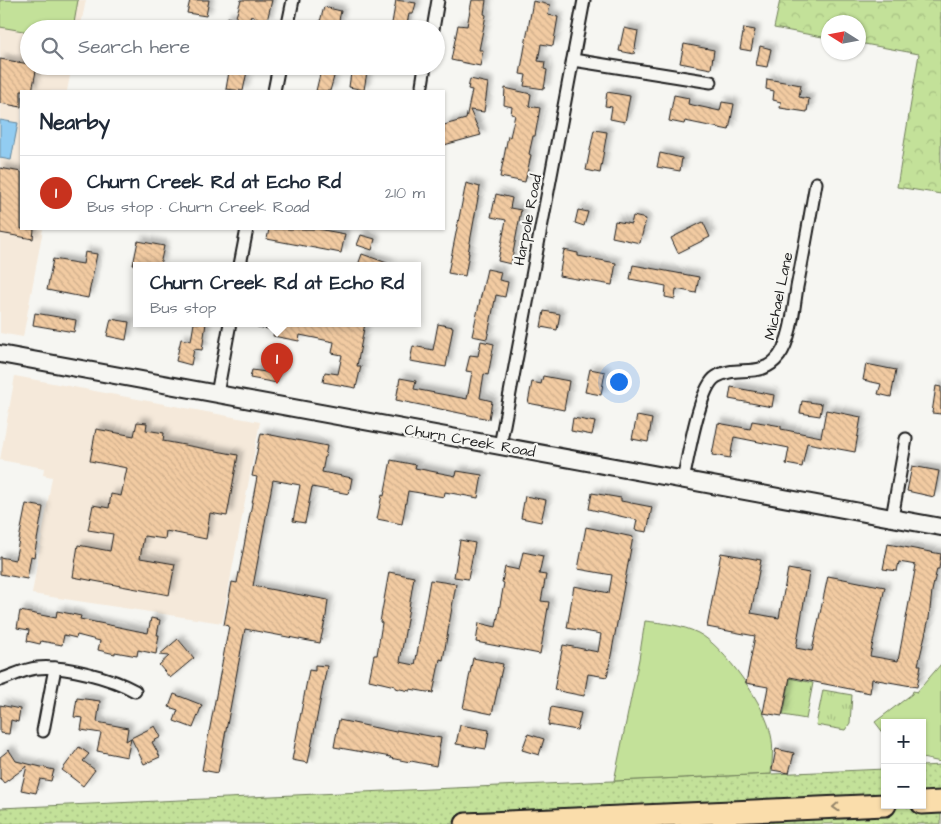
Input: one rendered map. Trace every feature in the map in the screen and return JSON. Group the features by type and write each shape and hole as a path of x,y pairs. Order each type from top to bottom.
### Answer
{"highway":[{"path":"926,803 941,802"},
{"path":"466,824 881,805"}],"main road":[{"name":"Churn Creek Road","path":"0,354 941,527"}],"street":[{"path":"289,20 293,0"},
{"path":"435,20 438,0"},
{"name":"Harpole Road","path":"500,446 584,0"},
{"path":"573,60 711,82"},
{"path":"274,90 277,75"},
{"path":"422,85 424,75"},
{"name":"Michael Lane","path":"683,480 704,394 712,380 723,373 762,369 777,358 784,346 791,321 816,183"},
{"path":"241,262 247,230"},
{"path":"217,394 229,327"},
{"path":"892,518 906,439"},
{"path":"0,680 29,669 55,668 105,678 135,691"},
{"path":"43,731 55,668"}],"shaded area":[{"path":"0,0 86,0 82,20 20,20 20,75 70,75 67,90 20,90 20,230 43,230 23,337 0,333"},
{"path":"15,376 260,422 222,623 32,594 52,477 43,475 44,468 0,460"}],"green space":[{"path":"0,0 78,0 75,20 20,20 20,30 0,27"},
{"path":"780,0 941,0 941,194 897,187 919,54 866,44 866,15 821,15 821,37 774,28"},
{"path":"645,621 692,630 720,650 731,663 753,693 767,723 771,735 773,754 771,774 614,781"},
{"path":"941,664 941,762 926,759 926,719 881,719 881,730 875,722 912,694 913,691 917,692"},
{"path":"790,678 813,683 806,719 783,715"},
{"path":"823,690 852,695 850,723 845,730 816,725"},
{"path":"941,765 941,824 0,824 0,808 881,769 881,809 926,809 926,766"}],"water":[{"path":"0,120 18,123 11,160 0,158"}],"building":[{"path":"190,0 209,0 206,16 187,13"},
{"path":"241,0 272,0 267,20 251,16 249,20 235,20"},
{"path":"396,0 416,3 413,14 409,14 408,20 393,20"},
{"path":"472,0 486,0 484,14 486,15 479,50 483,50 480,66 451,60 458,25 467,26"},
{"path":"533,1 550,5 548,15 558,17 553,46 541,44 538,61 545,62 544,69 547,70 544,89 524,86 526,75 520,74"},
{"path":"324,7 341,11 339,20 320,20"},
{"path":"624,28 638,31 634,54 619,51"},
{"path":"744,28 755,30 751,51 740,49"},
{"path":"684,44 714,50 711,69 680,63"},
{"path":"760,46 771,49 767,67 756,65"},
{"path":"0,59 20,62 20,75 35,75 32,90 20,90 20,107 0,103"},
{"path":"228,75 246,75 243,90 226,89"},
{"path":"320,75 334,75 330,90 316,90"},
{"path":"351,75 366,75 364,90 349,87"},
{"path":"470,79 488,83 484,112 470,110 481,135 445,145 445,125 466,119 472,90 468,89"},
{"path":"767,79 801,85 799,97 809,99 807,112 780,108 781,102 773,100 774,91 766,89"},
{"path":"505,88 531,94 529,106 540,108 535,136 533,136 529,154 531,155 525,182 500,177 508,136 510,137 515,115 511,114 512,107 504,105"},
{"path":"607,92 630,96 625,122 610,119 612,107 605,106"},
{"path":"674,95 689,98 688,104 720,111 722,102 734,104 729,130 685,121 684,124 669,121"},
{"path":"594,130 607,132 600,173 586,170"},
{"path":"660,153 682,158 680,171 657,167"},
{"path":"0,168 20,172 20,230 34,230 33,239 0,233"},
{"path":"466,183 480,187 465,276 448,273"},
{"path":"496,194 512,198 510,208 521,210 511,264 498,261 506,220 491,217"},
{"path":"578,210 588,212 584,226 575,223"},
{"path":"633,216 646,219 640,243 612,237 615,221 631,224"},
{"path":"703,222 710,237 678,253 671,238"},
{"path":"269,230 323,230 345,234 341,253 267,239"},
{"path":"361,235 375,239 372,250 357,245"},
{"path":"138,241 164,246 161,262 134,262"},
{"path":"564,250 578,253 578,256 616,263 612,285 559,276"},
{"path":"85,252 97,254 88,298 47,290 53,259 83,264"},
{"path":"362,254 384,262 359,262"},
{"path":"633,265 699,277 696,293 676,289 675,299 665,297 666,286 630,279"},
{"path":"487,269 501,272 499,280 508,282 505,297 496,295 487,339 472,336"},
{"path":"544,311 560,314 557,330 541,327"},
{"path":"35,313 76,320 74,332 33,325"},
{"path":"111,319 129,322 126,340 107,336"},
{"path":"438,324 453,327 446,367 410,361 413,346 433,350"},
{"path":"193,327 205,327 202,350 194,349 191,365 176,361 181,339 191,341"},
{"path":"257,327 364,327 357,366 361,366 356,388 323,382 325,372 338,374 342,355 332,353 334,342 300,335 299,341 273,336 274,330"},
{"path":"481,341 494,344 488,375 484,374 480,398 492,401 489,419 396,400 400,378 416,381 414,389 467,399 472,372 466,371 470,355 478,356"},
{"path":"866,364 896,370 891,397 878,394 881,384 863,380"},
{"path":"590,369 605,372 601,395 585,392"},
{"path":"252,370 279,374 277,383 250,378"},
{"path":"543,376 569,381 564,410 528,403 532,382 541,384"},
{"path":"936,386 941,387 941,414 932,413"},
{"path":"731,387 774,395 772,407 729,399"},
{"path":"802,401 822,404 820,416 800,413"},
{"path":"826,410 861,417 855,452 807,443 802,467 786,464 789,448 734,437 730,458 712,455 718,423 750,429 752,421 781,426 781,429 821,437"},
{"path":"637,416 652,419 648,442 632,439"},
{"path":"573,418 595,422 592,435 571,431"},
{"path":"137,422 147,423 146,430 164,433 163,441 238,455 227,516 210,513 206,539 166,531 165,539 144,536 140,558 175,564 169,595 73,577 78,545 110,551 113,534 88,530 93,505 109,508 111,494 121,496 127,468 90,461 96,429 134,436"},
{"path":"261,433 327,446 322,472 352,478 349,494 312,487 305,523 293,521 300,485 273,480 253,586 328,600 326,616 320,643 245,629 218,773 202,770 229,626 224,625 232,582 237,583 257,477 252,476"},
{"path":"391,460 416,465 415,468 456,476 457,471 482,475 478,498 445,492 444,497 408,491 402,524 377,519 382,495 384,496"},
{"path":"912,466 939,471 934,497 907,491"},
{"path":"592,493 621,498 621,501 652,507 647,532 635,530 637,520 589,509"},
{"path":"525,496 546,500 541,522 521,518"},
{"path":"26,504 43,507 34,557 31,556 27,579 0,574 0,557 15,560"},
{"path":"586,527 633,537 607,677 588,674 584,696 554,690 563,645 598,652 601,634 567,628 574,586 609,593 612,575 578,569"},
{"path":"460,540 475,543 468,579 454,577"},
{"path":"888,544 941,554 918,665 921,665 917,687 872,679 870,693 790,677 782,716 763,713 768,687 746,683 755,636 707,627 721,553 761,560 751,613 779,618 788,569 809,573 796,648 812,651 828,576 885,587 870,656 898,661 916,565 899,562 897,571 883,569"},
{"path":"523,552 543,556 539,574 546,575 541,601 549,602 540,654 476,642 479,623 496,627 505,567 519,570"},
{"path":"389,572 414,577 400,662 415,665 430,580 456,584 443,660 440,659 433,693 395,688 395,686 369,680 374,655 377,655 382,623 380,622"},
{"path":"20,611 56,618 57,611 81,616 80,619 148,633 151,618 160,620 156,654 138,650 137,656 98,650 100,641 77,635 76,638 64,635 62,645 41,641 40,644 27,641 29,630 17,628"},
{"path":"178,639 194,658 170,678 159,665 169,656 159,655"},
{"path":"473,658 503,664 492,714 463,708"},
{"path":"315,665 327,666 308,763 292,760 309,670 315,671"},
{"path":"174,694 202,705 193,728 174,721 178,710 169,707"},
{"path":"77,698 100,701 97,722 128,728 126,741 131,738 127,757 97,751 101,733 81,730 83,718 74,717"},
{"path":"0,705 20,709 18,722 11,720 9,734 0,733"},
{"path":"551,707 581,713 577,730 548,725"},
{"path":"339,720 396,732 396,730 441,738 436,766 334,747"},
{"path":"460,725 489,730 486,749 456,744"},
{"path":"155,726 161,737 152,742 160,757 144,764 131,738"},
{"path":"528,734 544,739 539,755 522,750"},
{"path":"79,747 89,754 83,761 95,770 83,786 62,770"},
{"path":"776,749 794,753 789,773 772,770"},
{"path":"9,750 16,761 54,770 51,781 40,779 36,793 21,790 27,766 4,783 0,778 0,757"}],"place":[{"name":"Churn Creek Rd at Echo Rd","path":"277,384"}]}
